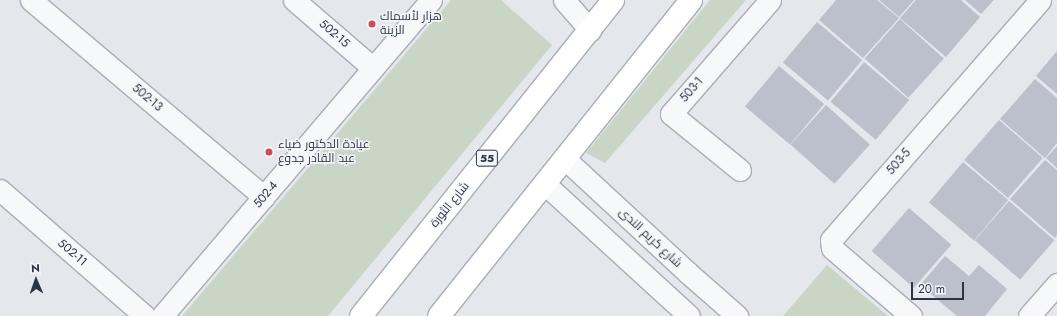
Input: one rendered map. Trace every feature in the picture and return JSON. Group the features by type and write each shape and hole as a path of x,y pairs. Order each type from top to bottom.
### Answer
{"main road":[{"name":"شارع الثورة","path":"361,316 613,0"},
{"path":"439,316 691,0"}],"street":[{"name":"502-13","path":"31,0 264,197"},
{"name":"502-15","path":"294,0 373,68"},
{"name":"502-4","path":"162,316 432,0"},
{"path":"564,0 590,30"},
{"name":"503-1","path":"740,170 672,114 770,0"},
{"name":"503-5","path":"911,316 832,248 831,240 1040,0"},
{"name":"شارع كريم الندى","path":"564,158 737,316"},
{"path":"544,184 689,316"},
{"name":"502-11","path":"0,190 145,316"},
{"path":"1028,316 1057,284"}],"green space":[{"path":"451,0 501,0 552,45 328,316 182,316"},
{"path":"710,0 746,0 605,163 586,153"},
{"path":"827,265 888,316 783,316"}],"building":[{"path":"836,0 877,0 899,18 863,58 819,20"},
{"path":"879,0 914,0 899,17"},
{"path":"916,0 961,0 980,17 946,57 900,18"},
{"path":"965,0 994,0 981,14"},
{"path":"900,19 944,58 908,98 865,58"},
{"path":"817,22 862,60 828,101 783,63"},
{"path":"1057,51 1057,94 1036,76"},
{"path":"864,62 909,100 876,140 831,102"},
{"path":"779,66 824,104 790,145 745,107"},
{"path":"1035,79 1057,98 1057,143 1045,158 1000,119"},
{"path":"826,105 870,144 834,184 791,144"},
{"path":"999,120 1043,158 1008,198 964,160"},
{"path":"1057,146 1057,168 1046,158"},
{"path":"1045,160 1057,170 1057,235 1055,238 1010,199"},
{"path":"963,162 1008,200 974,241 929,203"},
{"path":"1009,201 1054,240 1020,280 975,240"},
{"path":"909,208 951,245 914,288 872,251"},
{"path":"945,256 969,276 979,265 1007,289 985,316 957,316 920,285"}],"place":[{"name":"هزار لأسماك الزينة","path":"372,24"},
{"name":"عيادة الدكتور ضياء عبد القادر جدوع","path":"269,152"}]}
